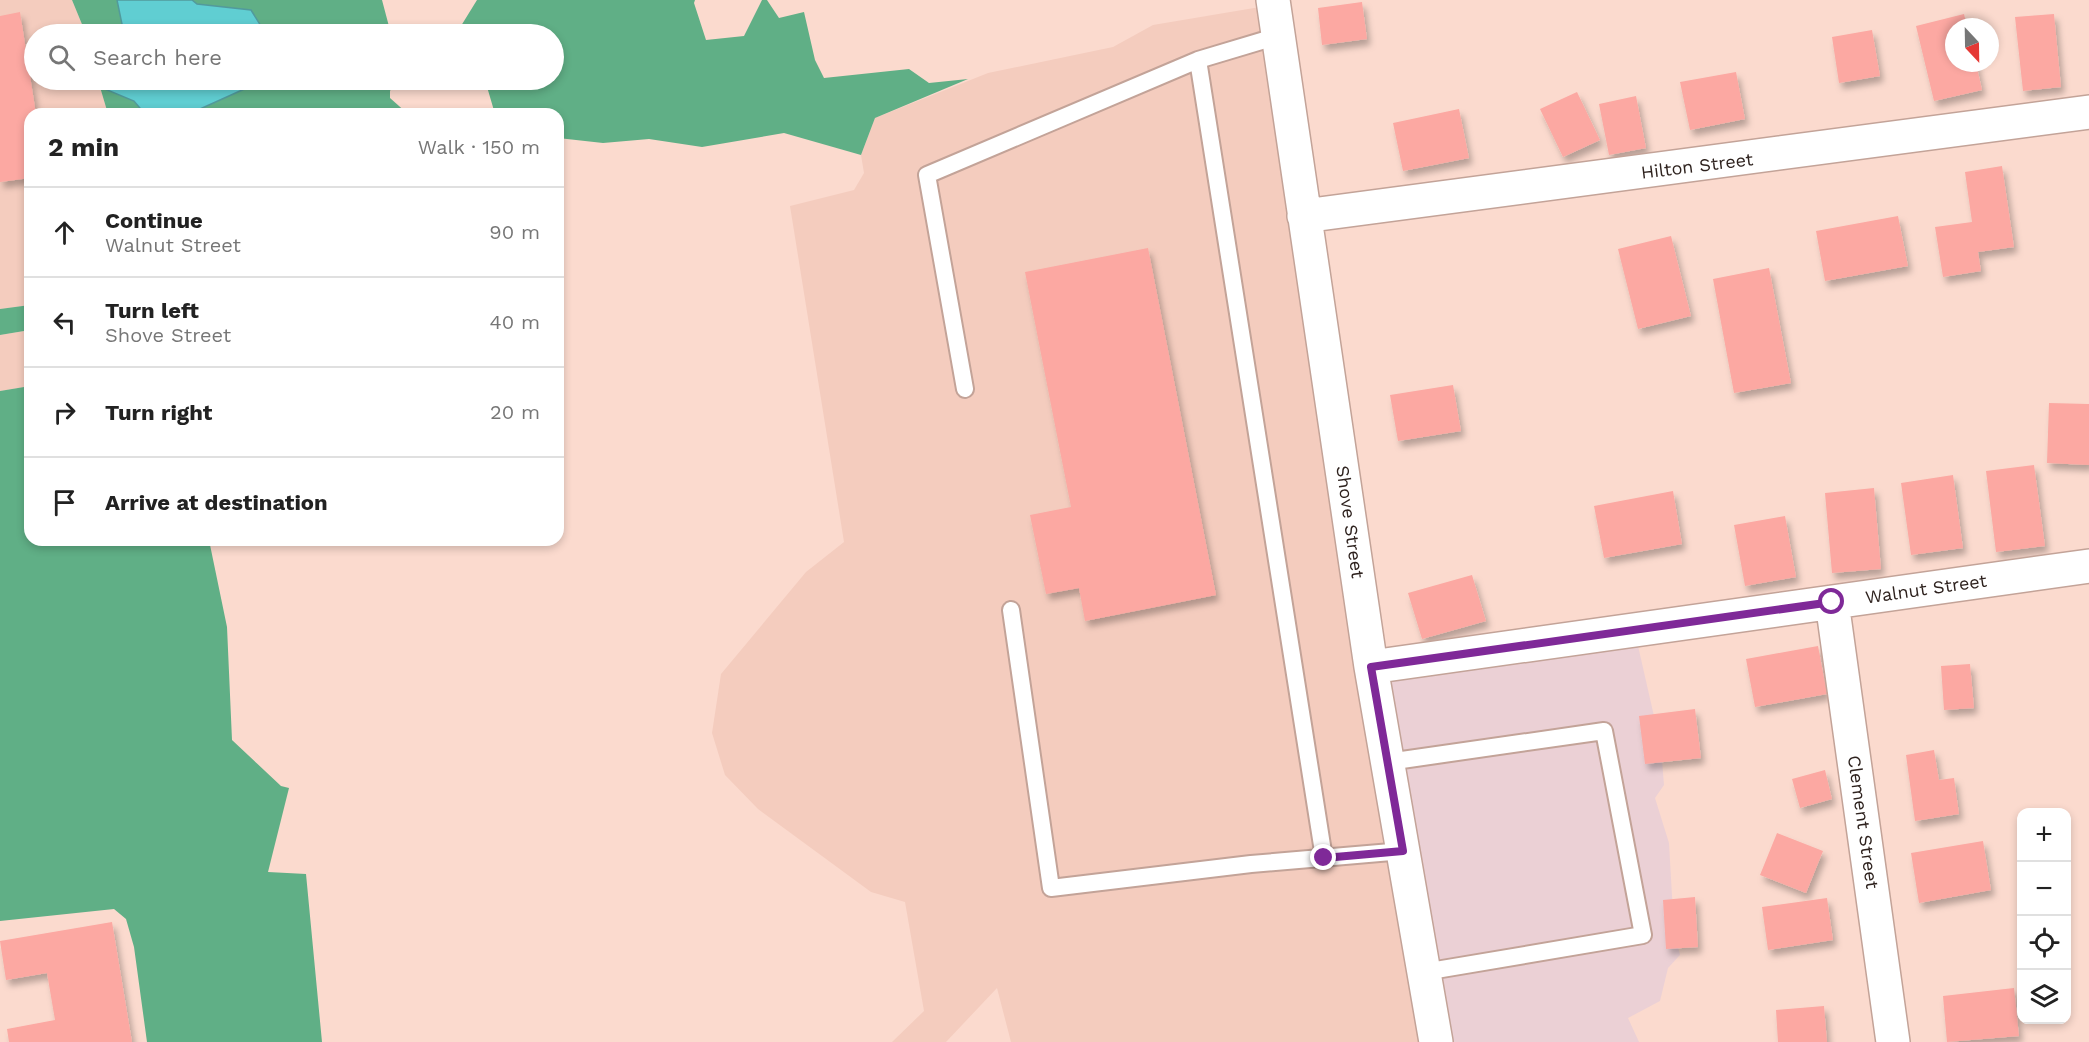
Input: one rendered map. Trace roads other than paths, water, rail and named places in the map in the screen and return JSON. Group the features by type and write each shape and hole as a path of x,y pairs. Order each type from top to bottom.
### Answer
{"street":[{"name":"Shove Street","path":"1273,0 1371,667 1436,1042"},
{"name":"Hilton Street","path":"1304,216 1795,153 2089,112"},
{"name":"Walnut Street","path":"1371,667 2089,566"},
{"name":"Clement Street","path":"1832,602 1893,1042"}],"lane":[{"path":"965,389 927,175 1198,60 1278,36"},
{"path":"1198,60 1324,858"},
{"path":"1011,610 1051,888 1403,851"},
{"path":"1388,762 1604,731 1643,935 1424,972"}],"water":[{"path":"117,0 192,0 197,4 251,10 260,24 122,24"},
{"path":"107,90 242,90 202,108 140,108 134,101"}]}
